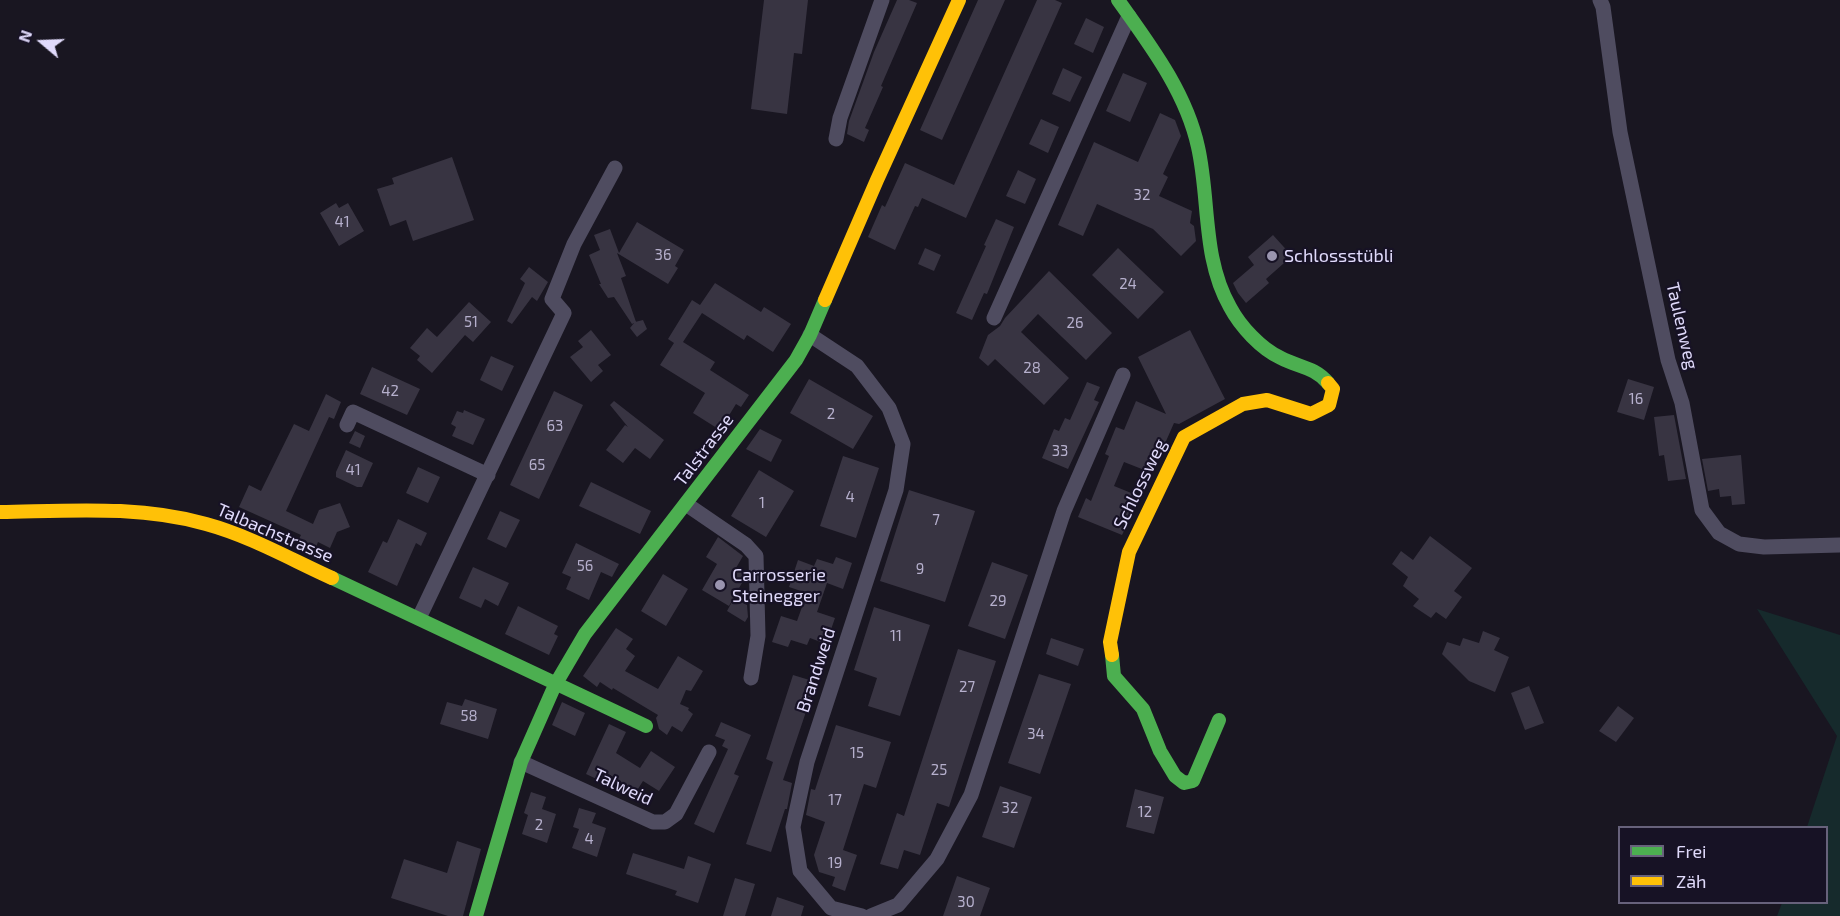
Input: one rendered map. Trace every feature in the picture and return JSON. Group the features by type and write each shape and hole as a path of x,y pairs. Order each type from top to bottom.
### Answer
{"street":[{"path":"836,139 840,118 882,0"},
{"name":"Talstrasse","path":"476,916 521,762 555,685 585,634 796,360 810,335 959,0"},
{"name":"Schlossweg","path":"1118,0 1158,57 1180,100 1197,146 1206,204 1209,248 1220,286 1230,308 1254,337 1278,358 1303,364 1320,372 1333,388 1329,405 1311,414 1267,400 1243,404 1184,437 1129,552 1110,642 1114,676 1143,710 1160,751 1175,776 1184,783 1193,781 1219,720"},
{"name":"Taulenweg","path":"1600,0 1603,7 1620,132 1668,360 1682,403 1702,510 1719,533 1739,544 1764,547 1840,545"},
{"path":"994,318 1129,16"},
{"path":"419,618 564,313 552,299 574,244 615,168"},
{"name":"Brandweid","path":"810,335 857,366 889,408 903,444 896,490 807,762 793,827 800,872 831,908 862,916"},
{"path":"871,916 898,905 937,859 971,795 1064,511 1123,375"},
{"path":"346,425 353,412 488,475"},
{"path":"686,504 746,545 756,556 758,636 751,678"},
{"name":"Talbachstrasse","path":"0,512 117,511 185,519 222,529 419,618 555,685 646,726"},
{"name":"Talweid","path":"521,762 653,822 665,822 676,814 709,752"}],"green space":[{"path":"1757,609 1840,635 1840,916 1777,916 1782,904 1828,904 1828,826 1807,826 1837,736"}],"building":[{"path":"764,0 808,0 802,54 794,53 787,114 751,109"},
{"path":"897,0 917,3 881,86 883,87 865,128 869,130 864,142 847,134 849,121 874,52"},
{"path":"978,0 1005,0 942,140 920,130"},
{"path":"1037,0 1055,0 1062,3 966,218 922,198 918,207 915,206 895,250 868,237 905,163 954,185"},
{"path":"1086,18 1104,27 1093,53 1074,44"},
{"path":"1063,68 1082,77 1070,102 1052,94"},
{"path":"1123,73 1147,83 1130,122 1106,111"},
{"path":"1160,113 1175,120 1181,136 1163,174 1168,177 1159,196 1192,211 1190,223 1194,226 1196,241 1181,256 1153,229 1097,204 1083,236 1058,225 1094,142 1138,162"},
{"path":"1041,119 1059,127 1048,153 1029,144"},
{"path":"452,157 474,220 413,241 406,220 390,226 377,189 394,184 392,178"},
{"path":"1018,170 1036,179 1025,204 1006,196"},
{"path":"336,203 339,208 348,203 364,231 339,246 320,213"},
{"path":"996,219 1014,227 987,294 984,293 972,320 956,313"},
{"path":"637,222 684,250 675,266 678,268 668,284 617,253 626,276 621,278 636,322 643,320 647,329 637,337 630,328 634,323 632,324 614,297 608,298 599,284 601,284 589,255 600,250 594,235 610,229 619,253"},
{"path":"1273,235 1292,256 1266,279 1269,283 1246,303 1233,283 1254,265 1248,257"},
{"path":"925,248 941,255 934,271 918,264"},
{"path":"1118,248 1164,292 1138,319 1092,275"},
{"path":"529,267 548,282 537,301 532,297 512,324 507,321 525,283 520,279"},
{"path":"1049,271 1112,333 1086,360 1038,314 1021,332 1069,378 1044,405 995,359 988,366 979,358 988,335 1000,326"},
{"path":"715,283 761,312 764,307 791,324 773,352 747,335 744,340 702,313 683,342 715,362 710,370 749,395 741,407 736,404 720,430 693,413 705,393 660,365 674,343 668,339 692,300 700,305"},
{"path":"469,302 491,322 473,342 465,335 432,373 417,360 420,356 410,348 427,328 437,337"},
{"path":"591,330 611,355 598,365 603,371 591,382 570,357 583,347 578,341"},
{"path":"1190,330 1225,399 1179,424 1174,423 1152,473 1124,462 1114,486 1141,497 1122,535 1078,517 1086,498 1091,501 1109,456 1105,454 1116,427 1124,430 1136,401 1166,414 1138,357"},
{"path":"491,356 514,366 502,391 480,380"},
{"path":"372,367 420,389 407,415 360,394"},
{"path":"809,379 873,416 853,449 790,413"},
{"path":"1628,379 1654,387 1644,420 1617,412"},
{"path":"1087,382 1100,387 1094,400 1099,402 1068,469 1042,458 1054,429 1059,431 1065,418 1070,420"},
{"path":"554,391 583,405 539,499 510,485"},
{"path":"326,394 341,402 334,419 329,417 286,511 313,524 319,510 340,503 350,527 337,532 330,548 318,542 316,547 299,539 301,535 239,507 249,485 261,491 294,424 309,431"},
{"path":"614,401 664,440 650,459 635,448 623,463 606,450 625,425 628,427 610,405"},
{"path":"464,410 485,419 473,445 452,436 456,427 451,424 457,411 463,413"},
{"path":"1674,415 1686,479 1668,481 1664,455 1659,456 1654,417"},
{"path":"760,429 782,440 771,462 746,449"},
{"path":"355,431 365,436 360,448 349,443"},
{"path":"346,450 373,463 362,487 336,477"},
{"path":"1741,455 1745,504 1732,505 1731,496 1720,497 1719,489 1708,491 1702,459"},
{"path":"843,456 879,468 856,538 820,526"},
{"path":"418,467 440,477 428,503 406,493"},
{"path":"759,470 794,491 766,537 731,516"},
{"path":"591,482 651,511 640,534 579,506"},
{"path":"909,490 975,511 945,602 880,581"},
{"path":"500,511 520,520 506,548 487,539"},
{"path":"398,519 427,533 421,546 416,543 397,586 368,572 383,541 387,543"},
{"path":"1430,536 1472,568 1454,591 1462,597 1446,619 1436,612 1431,618 1413,606 1419,599 1403,586 1408,577 1392,564 1401,551 1413,560"},
{"path":"718,537 743,556 736,568 747,574 729,606 702,590 717,564 706,557"},
{"path":"576,543 619,564 612,577 601,572 589,600 566,589 571,577 562,573"},
{"path":"836,557 852,563 843,589 827,583 817,612 835,618 826,644 810,638 807,645 791,640 788,647 772,642 781,616 797,621 807,593 789,587 798,560 814,566 817,559 833,564"},
{"path":"992,562 1028,575 1005,639 968,626"},
{"path":"473,567 509,583 498,606 485,599 481,608 459,598"},
{"path":"663,574 688,589 666,626 641,611"},
{"path":"734,598 747,605 748,617 745,622 727,611"},
{"path":"518,606 558,626 554,634 558,636 549,655 505,634"},
{"path":"874,607 930,625 900,716 868,706 877,678 854,670"},
{"path":"616,628 633,639 626,649 635,656 625,671 658,689 678,656 703,671 691,691 686,690 680,704 689,708 688,710 693,714 682,732 672,726 667,735 659,729 656,718 658,715 600,682 597,687 583,676"},
{"path":"1483,631 1500,638 1494,650 1509,657 1495,692 1469,681 1442,654 1447,642 1460,646 1463,638 1479,643"},
{"path":"1051,638 1084,649 1078,666 1046,654"},
{"path":"958,649 996,661 949,807 937,803 920,855 904,850 898,869 880,864 897,813 904,816"},
{"path":"1039,674 1071,684 1040,774 1008,763"},
{"path":"793,675 816,682 783,780 792,783 787,809 785,809 771,852 746,844 773,762 766,759"},
{"path":"1529,686 1544,723 1525,730 1511,693"},
{"path":"465,699 497,709 488,739 440,724 447,702 462,706"},
{"path":"562,702 585,713 575,736 552,725"},
{"path":"1618,706 1634,718 1616,742 1599,731"},
{"path":"721,722 751,735 734,774 739,776 714,833 694,824 728,749 722,746 725,740 715,736"},
{"path":"609,724 626,732 616,753 640,768 651,751 675,767 659,791 643,781 636,792 607,773 603,782 586,774"},
{"path":"836,725 891,742 876,788 864,784 843,850 857,855 845,891 832,886 835,877 819,872 814,855 825,822 806,815 811,789 815,790"},
{"path":"1000,786 1032,797 1014,848 982,837"},
{"path":"1135,789 1164,797 1154,834 1126,827"},
{"path":"531,792 546,797 542,809 556,814 547,843 522,834 528,815 524,813"},
{"path":"579,808 596,813 592,823 606,828 597,857 572,848 579,829 573,827"},
{"path":"457,841 481,849 463,916 448,916 391,898 404,859 447,873"},
{"path":"633,853 684,869 688,856 711,864 698,903 675,895 677,891 626,874"},
{"path":"957,876 990,888 980,916 943,916"},
{"path":"735,878 755,884 745,916 723,916"},
{"path":"777,897 804,906 801,916 771,916"}],"traffic: fast":[{"path":"1118,0 1166,70 1185,107 1202,167 1215,269 1230,307 1239,322 1266,349 1287,361 1312,370 1328,383"},
{"path":"476,916 521,762 555,685 585,634 796,360 825,300"},
{"path":"332,578 646,726"},
{"path":"1112,655 1114,676 1143,709 1160,751 1175,776 1184,783 1193,781 1219,720"}],"traffic: slow":[{"path":"825,300 959,0"},
{"path":"1112,655 1110,642 1129,552 1184,437 1243,404 1267,400 1311,414 1329,405 1333,389 1328,383"},
{"path":"0,512 103,510 181,518 238,535 332,578"}],"place":[{"name":"Schlossstübli","path":"1272,256"},
{"name":"Carrosserie Steinegger","path":"720,585"}]}
